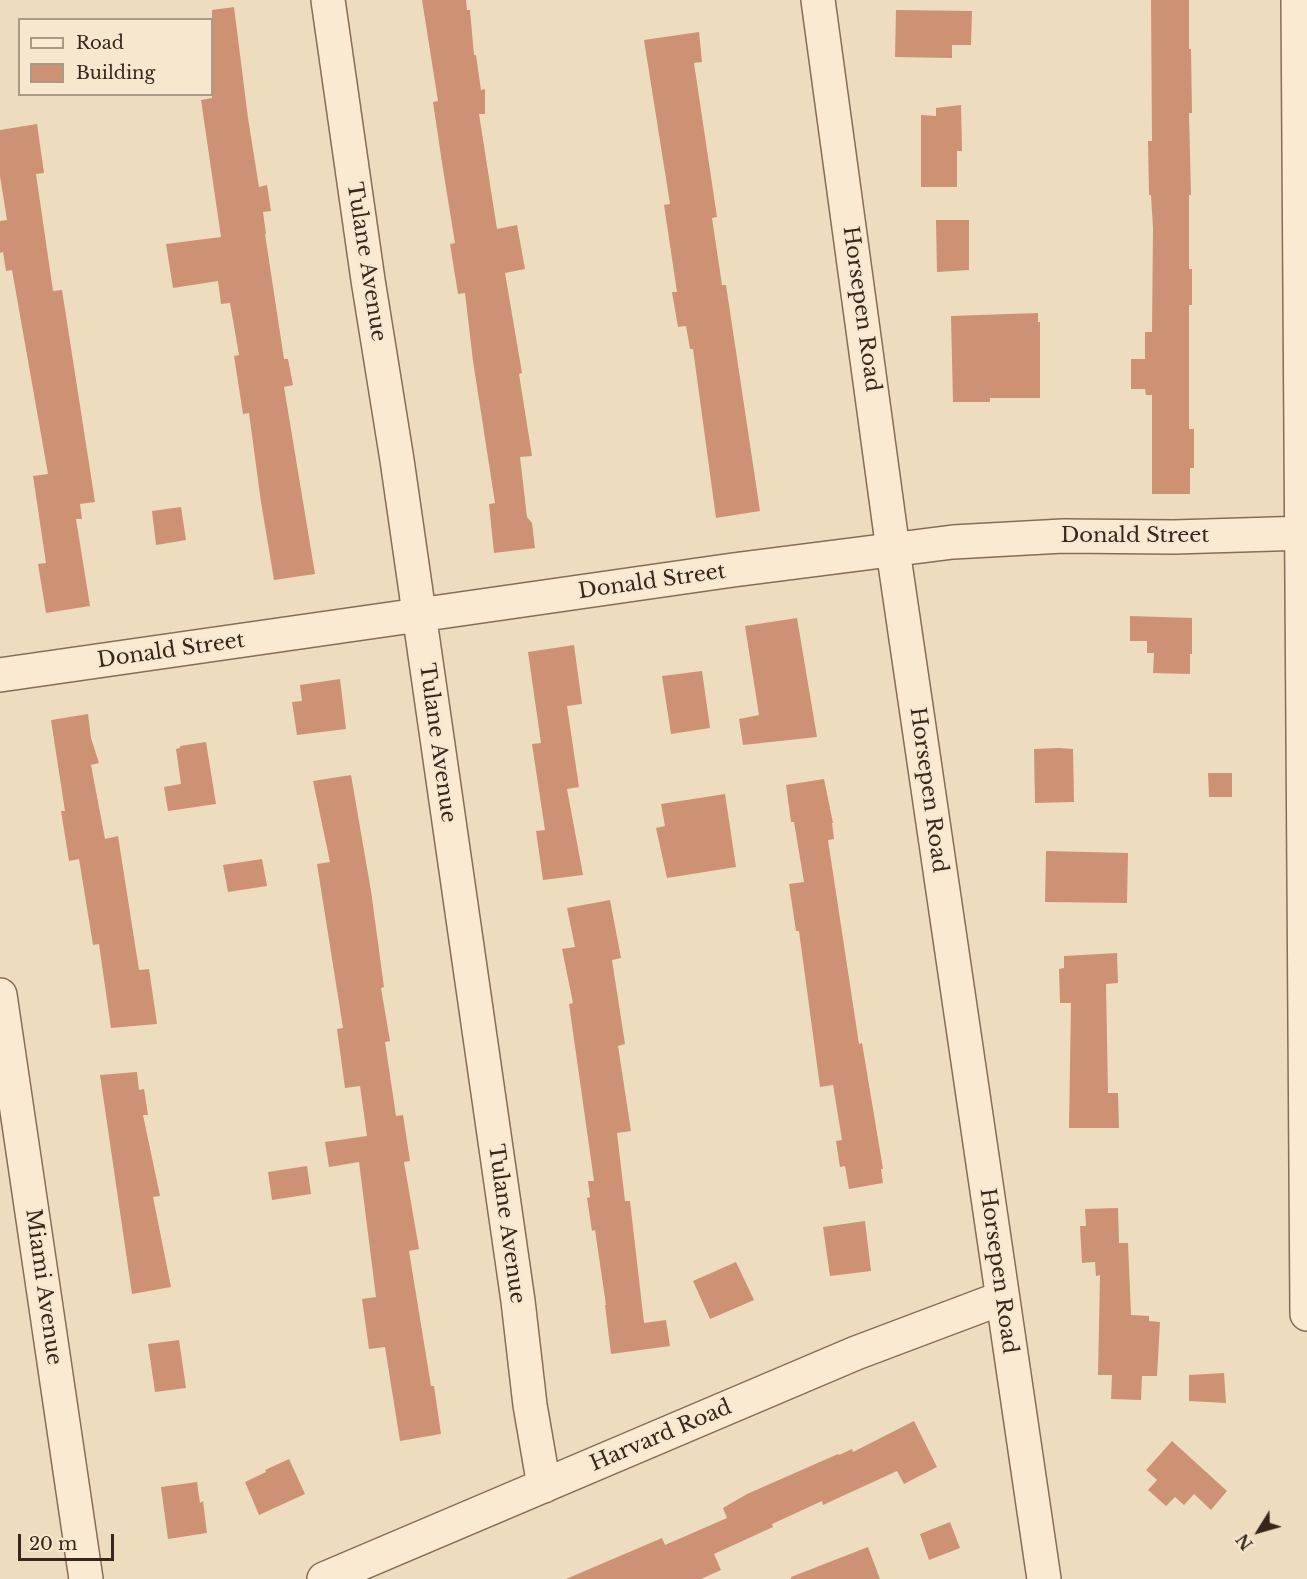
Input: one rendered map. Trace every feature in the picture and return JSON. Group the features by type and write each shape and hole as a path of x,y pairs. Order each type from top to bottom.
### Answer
{"street":[{"name":"Tulane Avenue","path":"327,0 397,460 544,1486"},
{"name":"Horsepen Road","path":"818,0 893,550 1044,1579"},
{"path":"1298,0 1304,533 1307,1314"},
{"name":"Donald Street","path":"0,675 733,570 953,542 1063,536 1174,537 1304,533"},
{"name":"Miami Avenue","path":"0,995 86,1579"},
{"name":"Harvard Road","path":"324,1579 856,1353 1002,1298"}],"building":[{"path":"422,0 466,0 467,10 470,10 474,55 476,55 481,90 485,89 485,114 479,114 497,229 517,225 525,269 505,273 522,373 519,374 532,456 520,457 527,517 532,523 535,548 494,553 489,504 495,503 465,293 458,294 450,244 455,243 433,102 438,101"},
{"path":"1151,0 1189,0 1192,113 1189,113 1191,195 1189,195 1189,269 1192,269 1192,305 1189,305 1189,429 1194,429 1194,468 1190,468 1190,494 1152,494 1152,395 1146,395 1145,389 1131,389 1131,359 1145,359 1145,332 1152,332 1153,228 1151,195 1149,195 1148,141 1152,141"},
{"path":"234,7 259,187 267,185 271,211 263,212 265,234 284,359 288,359 293,385 284,387 315,574 274,580 249,413 243,414 234,356 239,355 230,303 221,304 218,281 173,288 166,244 221,237 201,100 213,96 212,10"},
{"path":"896,10 972,11 971,45 952,45 952,58 895,57"},
{"path":"699,32 702,62 694,63 717,217 712,218 722,285 726,285 760,511 716,518 693,349 690,349 686,326 678,327 672,292 677,292 664,205 670,204 644,40"},
{"path":"961,105 962,151 957,151 957,187 921,187 921,115 936,116 936,108"},
{"path":"37,124 44,173 36,174 53,291 62,290 95,502 80,504 82,519 76,519 90,606 46,613 38,564 46,563 33,476 48,474 12,270 6,271 3,252 0,253 0,221 7,220 0,176 0,130"},
{"path":"936,220 969,220 969,270 937,272"},
{"path":"1038,313 1040,398 990,398 990,402 953,402 951,316"},
{"path":"181,507 186,540 156,545 152,511"},
{"path":"1130,616 1192,618 1190,674 1153,673 1154,653 1147,653 1147,641 1130,641"},
{"path":"797,618 817,737 743,745 739,719 759,715 745,626"},
{"path":"574,645 582,704 567,706 579,787 567,789 583,875 543,880 536,831 545,830 532,744 541,743 528,652"},
{"path":"702,671 710,728 671,734 662,676"},
{"path":"340,679 346,729 297,735 292,702 302,701 300,685"},
{"path":"88,714 91,738 99,763 91,765 105,839 118,836 139,970 149,969 157,1024 111,1028 99,944 93,945 79,859 69,861 61,811 65,811 51,720"},
{"path":"206,742 216,804 168,811 164,787 181,784 176,749 180,746"},
{"path":"1034,749 1073,749 1074,802 1035,803"},
{"path":"1208,773 1232,773 1232,797 1209,797"},
{"path":"351,775 371,891 384,987 381,988 390,1041 385,1042 396,1116 403,1115 410,1161 404,1162 419,1249 409,1251 441,1434 400,1441 385,1347 369,1349 362,1299 376,1297 359,1162 329,1167 325,1142 367,1136 360,1086 345,1088 337,1029 343,1028 317,864 330,862 313,781"},
{"path":"824,779 833,823 834,839 828,840 859,1044 862,1043 883,1169 881,1169 883,1183 849,1189 845,1166 840,1167 836,1141 842,1140 833,1085 820,1087 799,931 796,931 789,884 804,882 794,822 791,822 786,785"},
{"path":"725,794 736,867 667,878 656,828 665,826 661,804"},
{"path":"1046,851 1128,853 1127,903 1045,902"},
{"path":"262,859 267,886 228,892 223,865"},
{"path":"610,900 621,958 612,960 625,1044 618,1046 631,1131 617,1133 625,1201 630,1201 644,1323 666,1320 670,1346 611,1354 595,1230 592,1231 587,1198 590,1197 588,1181 594,1181 569,1004 573,1003 562,949 575,947 567,908"},
{"path":"1117,953 1118,983 1106,984 1108,1093 1118,1093 1119,1128 1069,1128 1071,1003 1060,1003 1059,969 1064,968 1064,956"},
{"path":"137,1072 139,1090 144,1089 148,1115 143,1115 160,1196 153,1197 171,1287 132,1294 100,1075"},
{"path":"307,1166 311,1194 272,1200 268,1172"},
{"path":"1118,1208 1119,1243 1128,1243 1131,1315 1149,1316 1149,1321 1160,1322 1157,1376 1142,1376 1141,1400 1111,1399 1112,1375 1098,1375 1100,1275 1096,1276 1095,1262 1082,1263 1080,1226 1086,1226 1085,1209"},
{"path":"865,1221 871,1271 830,1276 823,1227"},
{"path":"736,1262 754,1300 710,1319 693,1281"},
{"path":"179,1340 186,1388 155,1392 148,1344"},
{"path":"1224,1373 1226,1403 1189,1401 1189,1375"},
{"path":"914,1421 937,1467 904,1484 897,1471 823,1505 822,1501 772,1524 773,1527 714,1554 721,1570 701,1579 566,1579 662,1538 665,1545 727,1518 723,1508 747,1494 838,1454 852,1449 853,1452"},
{"path":"1172,1441 1227,1491 1211,1510 1194,1494 1184,1505 1175,1497 1166,1506 1148,1490 1157,1480 1146,1470"},
{"path":"289,1459 305,1494 259,1515 245,1482"},
{"path":"197,1482 200,1503 203,1501 207,1533 168,1539 161,1487"},
{"path":"950,1522 960,1548 929,1560 920,1534"},
{"path":"868,1547 880,1579 791,1579 791,1577"}]}
